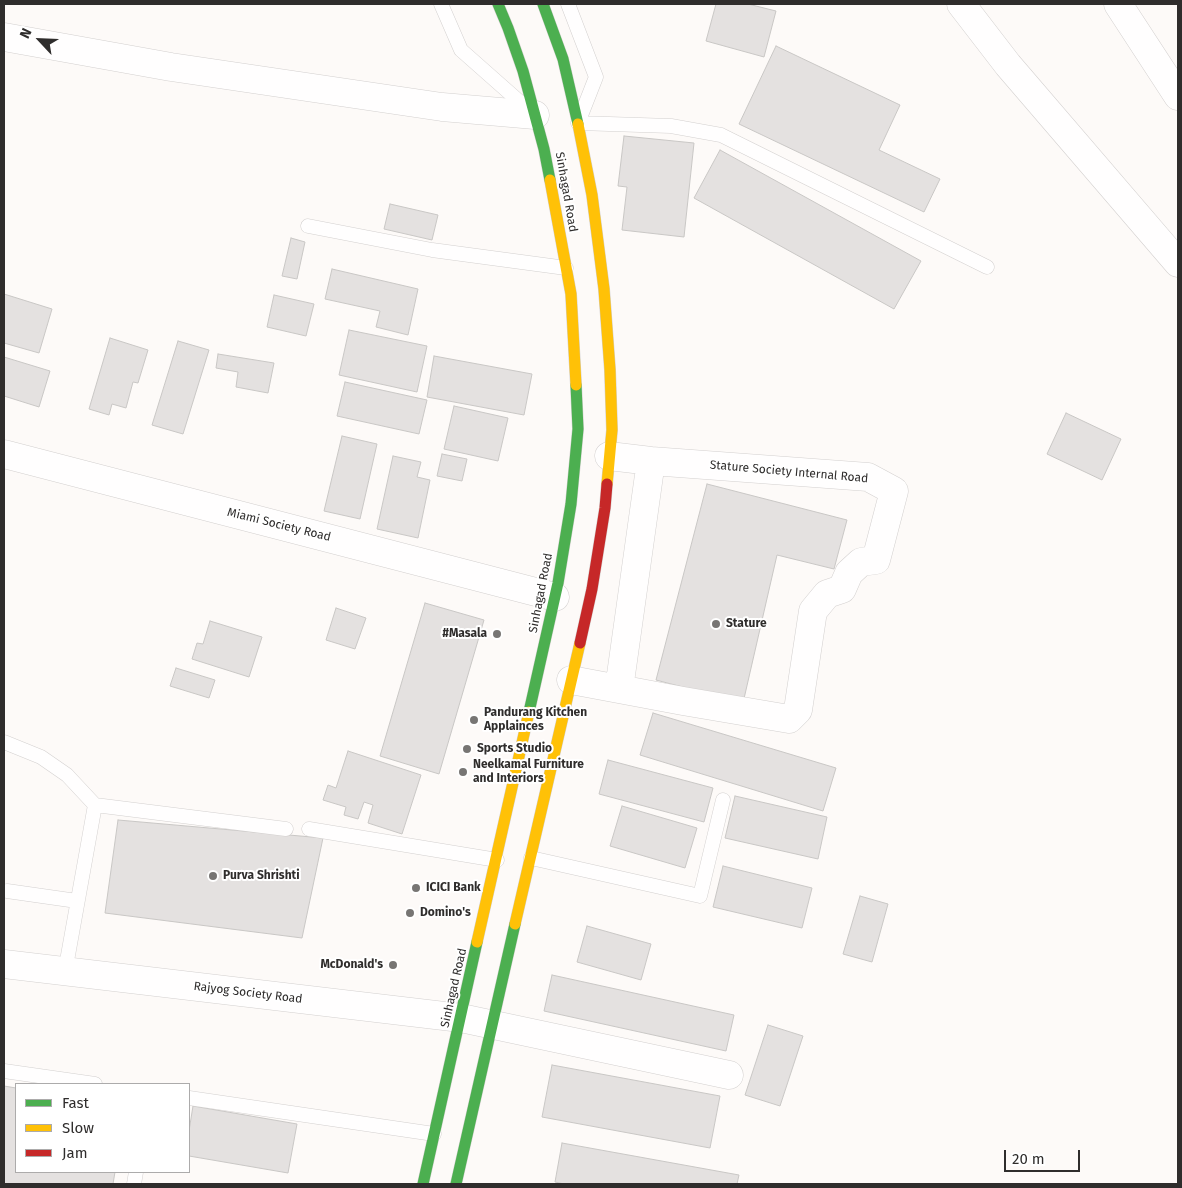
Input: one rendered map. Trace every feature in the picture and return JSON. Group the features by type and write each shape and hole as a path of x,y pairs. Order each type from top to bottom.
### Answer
{"main road":[{"name":"Sinhagad Road","path":"423,1184 555,597 571,504 578,429 571,304 544,149 523,71 498,4"},
{"name":"Sinhagad Road","path":"456,1184 592,589 605,508 612,430 604,289 592,195 563,59 543,4"}],"street":[{"path":"961,4 1008,65 1178,263"},
{"path":"1118,4 1178,96"},
{"path":"4,37 171,67 432,106 535,115"},
{"name":"Miami Society Road","path":"4,454 555,597"},
{"name":"Stature Society Internal Road","path":"571,680 789,719 798,710 814,611 827,594 842,589 849,573 861,562 876,560 894,491 868,477 651,461 610,456"},
{"path":"619,690 651,461"},
{"name":"Rajyog Society Road","path":"4,964 461,1018 729,1075"}],"lane":[{"path":"441,4 461,50 535,115"},
{"path":"568,4 596,77 578,123 670,126 721,135 987,267"},
{"path":"308,226 432,250 566,268"},
{"path":"4,742 41,757 67,775 95,805 286,828"},
{"path":"531,858 700,896 723,800"},
{"path":"65,972 95,805"},
{"path":"310,829 497,860"},
{"path":"7,891 77,901"},
{"path":"4,1071 88,1083"},
{"path":"190,1098 434,1134"}],"building":[{"path":"716,4 748,4 776,11 764,57 706,41"},
{"path":"776,46 900,105 879,150 940,179 924,212 739,124"},
{"path":"624,136 694,143 684,237 622,230 627,187 618,186"},
{"path":"720,150 921,261 894,309 694,198"},
{"path":"390,204 438,215 432,240 384,229"},
{"path":"291,238 305,242 297,279 282,276"},
{"path":"332,269 418,289 408,335 376,327 380,311 325,299"},
{"path":"4,294 52,309 39,353 4,343"},
{"path":"274,295 314,304 306,336 267,327"},
{"path":"349,330 427,346 417,392 339,375"},
{"path":"110,338 148,350 138,383 133,382 126,408 112,404 109,415 89,409"},
{"path":"178,341 209,350 183,434 152,425"},
{"path":"218,354 274,363 268,393 236,387 238,372 216,368"},
{"path":"434,356 532,374 524,415 427,397"},
{"path":"4,357 50,371 39,407 4,396"},
{"path":"345,382 427,400 419,434 337,416"},
{"path":"454,406 508,418 498,461 444,449"},
{"path":"1066,413 1121,439 1102,480 1047,454"},
{"path":"342,436 377,444 360,519 324,511"},
{"path":"442,454 467,459 462,481 437,476"},
{"path":"393,456 421,462 417,477 430,480 418,538 377,529"},
{"name":"Stature","path":"707,484 847,520 834,569 777,555 743,703 656,680"},
{"path":"425,603 484,620 439,774 380,756"},
{"path":"336,608 366,618 355,649 326,640"},
{"path":"210,621 262,637 249,677 192,659 197,643 203,644"},
{"path":"176,668 215,680 209,698 170,686"},
{"path":"653,713 836,768 823,811 640,755"},
{"path":"348,751 421,775 402,834 368,823 373,805 364,802 358,819 344,815 346,807 323,800 328,785 336,788"},
{"path":"608,760 713,788 704,822 599,794"},
{"path":"735,796 827,817 818,859 725,838"},
{"path":"622,806 697,828 685,868 610,846"},
{"name":"Purva Shrishti","path":"118,820 323,838 302,938 105,913"},
{"path":"723,866 812,888 802,928 713,907"},
{"path":"860,896 888,904 872,962 843,954"},
{"path":"587,926 651,944 641,980 577,962"},
{"path":"552,975 734,1015 726,1051 544,1011"},
{"path":"768,1025 803,1036 780,1106 745,1095"},
{"path":"552,1065 720,1096 710,1148 542,1117"},
{"path":"4,1086 15,1088 15,1173 115,1173 113,1184 4,1184"},
{"path":"193,1106 297,1124 288,1173 190,1156 190,1125"},
{"path":"562,1143 739,1175 737,1184 564,1184 555,1182"}],"traffic: fast":[{"path":"498,4 523,71 544,149 550,180"},
{"path":"543,4 563,59 578,124"},
{"path":"529,712 558,583 571,504 578,429 576,385"},
{"path":"456,1184 515,924"},
{"path":"423,1184 477,942"}],"traffic: slow":[{"path":"578,124 592,195 604,289 612,430 607,484"},
{"path":"550,180 571,294 576,385"},
{"path":"515,924 580,643"},
{"path":"477,942 529,712"}],"traffic: jam":[{"path":"580,643 592,589 607,484"}],"place":[{"name":"Stature","path":"716,624"},
{"name":"#Masala","path":"497,634"},
{"name":"Pandurang Kitchen Applainces","path":"474,720"},
{"name":"Sports Studio","path":"467,749"},
{"name":"Neelkamal Furniture and Interiors","path":"463,772"},
{"name":"Purva Shrishti","path":"213,876"},
{"name":"ICICI Bank","path":"416,888"},
{"name":"Domino's","path":"410,913"},
{"name":"McDonald's","path":"393,965"}]}
